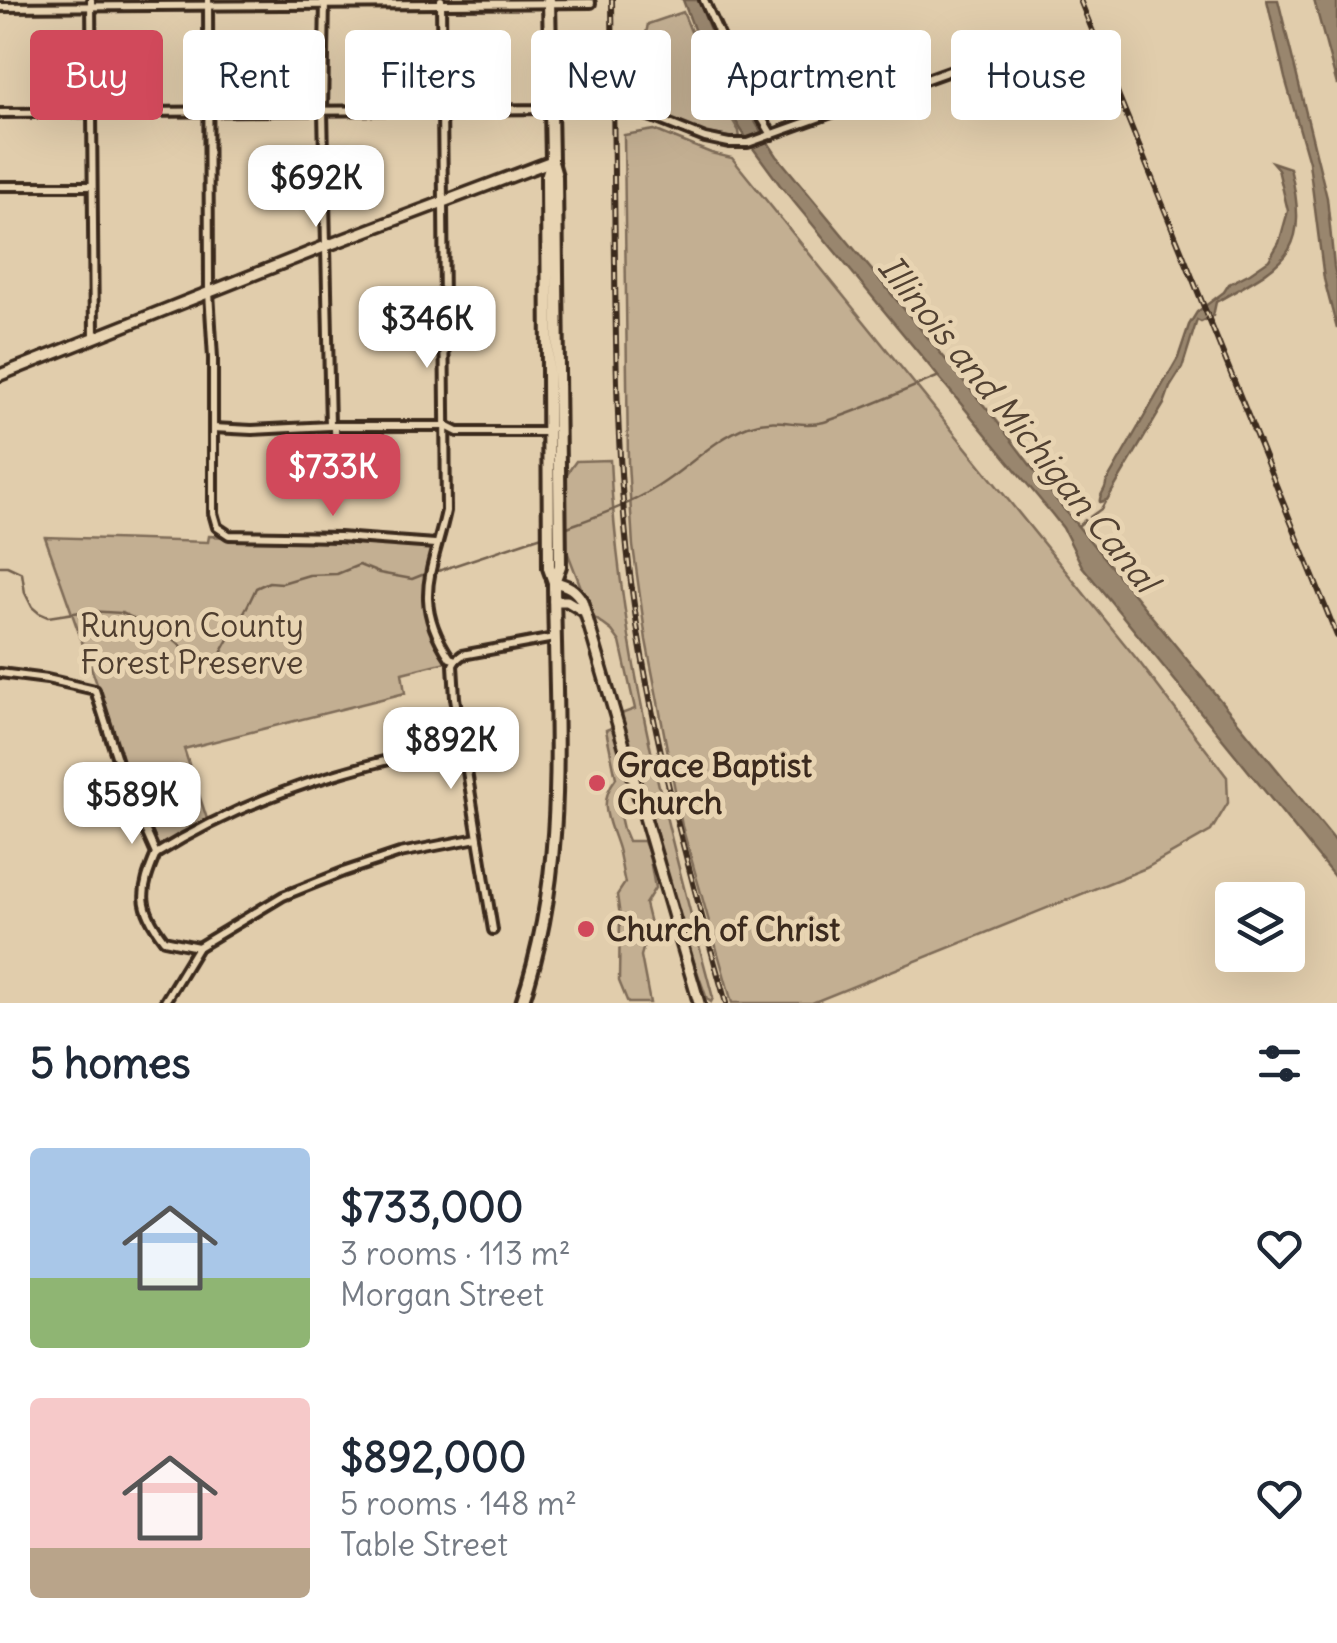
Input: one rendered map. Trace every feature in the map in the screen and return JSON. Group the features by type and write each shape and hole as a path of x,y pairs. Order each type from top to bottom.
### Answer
{"main road":[{"path":"549,1 550,30"},
{"path":"522,1003 544,921 555,842 556,638 554,582 549,568 555,554 555,511 547,177 552,161 552,120"}],"street":[{"path":"704,0 743,87 772,135"},
{"path":"441,2 441,30"},
{"path":"92,3 92,30"},
{"path":"208,3 208,30"},
{"path":"325,3 325,30"},
{"path":"0,6 591,3"},
{"path":"662,120 705,138 748,144 951,71"},
{"path":"0,112 30,112"},
{"path":"92,120 94,337"},
{"path":"208,120 213,513 217,527 229,535 435,544"},
{"path":"324,120 336,486"},
{"path":"441,120 446,511 435,544 427,600 446,652 456,660"},
{"path":"0,375 552,161"},
{"path":"0,186 92,186"},
{"path":"214,428 446,426 458,432 554,432"},
{"path":"554,582 577,592 582,601 699,1003"},
{"path":"554,601 567,601 584,612"},
{"path":"492,930 453,665 462,655 556,638"},
{"path":"0,672 94,690 126,784 156,854"},
{"path":"198,947 164,940 144,910 144,884 156,854 185,836 276,796 352,771 462,745"},
{"path":"164,1003 198,947 283,896 400,853 477,838"}],"green space":[{"path":"683,12 691,32 691,120 733,120 740,139 701,132 671,120 671,30 647,30 648,24"},
{"path":"654,130 732,158 1140,663 1227,777 1228,803 1211,831 1146,868 812,1003 732,1003 682,826 646,640 633,546 628,462 624,135"},
{"path":"610,460 623,597 634,664 711,1002 694,963 621,714 635,709 620,642 592,616 567,551 566,475 576,461"},
{"name":"Runyon County Forest Preserve","path":"209,536 431,546 427,606 433,631 450,661 402,673 405,693 184,749 210,828 157,856 126,777 45,537 208,542"},
{"path":"611,728 628,779 627,790 617,803 623,829 628,841 644,841 655,888 645,904 650,924 641,956 650,1003 628,1003 619,981 617,895 625,883 606,805 616,778 606,730"}],"shaded area":[{"name":"Illinois and Michigan Canal","path":"683,0 699,0 710,30 694,30"},
{"path":"1267,0 1278,0 1327,198 1337,280 1337,329 1324,279 1309,162"},
{"path":"1314,0 1337,0 1337,85"},
{"name":"Illinois and Michigan Canal","path":"735,120 754,120 777,156 1337,843 1337,880 1082,566 1052,514 750,144"},
{"path":"1272,162 1290,168 1296,197 1297,220 1287,253 1260,277 1216,302 1213,316 1197,320 1182,368 1164,404 1107,500 1100,502 1106,483 1178,358 1197,312 1229,284 1269,260 1279,243 1288,211 1278,169"}],"waterway":[{"path":"562,529 641,496 715,444 748,426 824,422 937,377"},
{"path":"1090,517 1105,502"},
{"path":"1078,526 1085,520"},
{"path":"435,572 545,535"},
{"path":"0,566 22,573 25,593 39,613 48,617 87,611 122,613 167,634 202,665 213,669 256,588 269,582 337,574 359,565 412,579 427,573"}],"railway":[{"path":"612,0 617,390 628,556 661,751 726,1003"},
{"path":"1080,0 1337,636"}],"place":[{"name":"Grace Baptist Church","path":"597,783"},
{"name":"Church of Christ","path":"586,929"}]}
